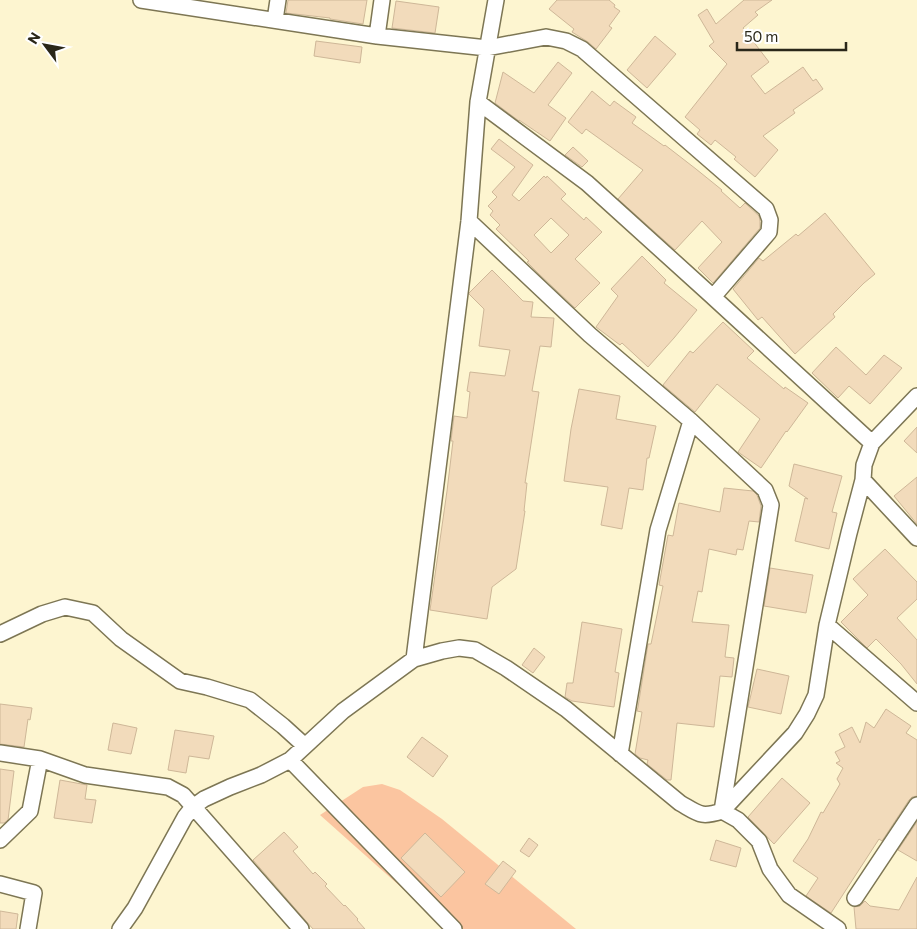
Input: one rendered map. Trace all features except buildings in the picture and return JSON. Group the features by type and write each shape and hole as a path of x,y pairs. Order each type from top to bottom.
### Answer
{"street":[{"path":"141,0 168,2 377,36 487,48 546,37 566,41 582,49 766,209 770,220 769,232 712,298"},
{"path":"275,20 278,0"},
{"path":"377,36 382,0"},
{"path":"414,659 469,221 478,102 496,0"},
{"path":"478,102 587,183 872,443"},
{"path":"469,221 590,335 691,421 765,490 771,504 722,810"},
{"path":"120,929 135,908 185,817 193,807 204,799 261,775 290,760 343,711 414,659 442,651 459,648 475,650 506,668 566,709 680,803 699,814 710,815 722,810 794,732 807,714 816,695 827,625 863,480 864,465 872,443 917,396"},
{"path":"620,754 658,530 691,421"},
{"path":"863,480 917,538"},
{"path":"0,634 42,614 65,607 93,613 121,639 180,682 208,687 250,700 305,746"},
{"path":"827,625 917,703"},
{"path":"0,753 40,759 85,775 168,787 183,795 301,929"},
{"path":"0,840 30,811 40,759"},
{"path":"290,760 454,929"},
{"path":"855,898 917,805"},
{"path":"722,810 738,820 759,841 770,869 789,895 838,929"},
{"path":"0,884 34,894 28,929"}],"shaded area":[{"path":"382,784 400,790 442,819 576,929 448,929 320,815 363,787"}]}
